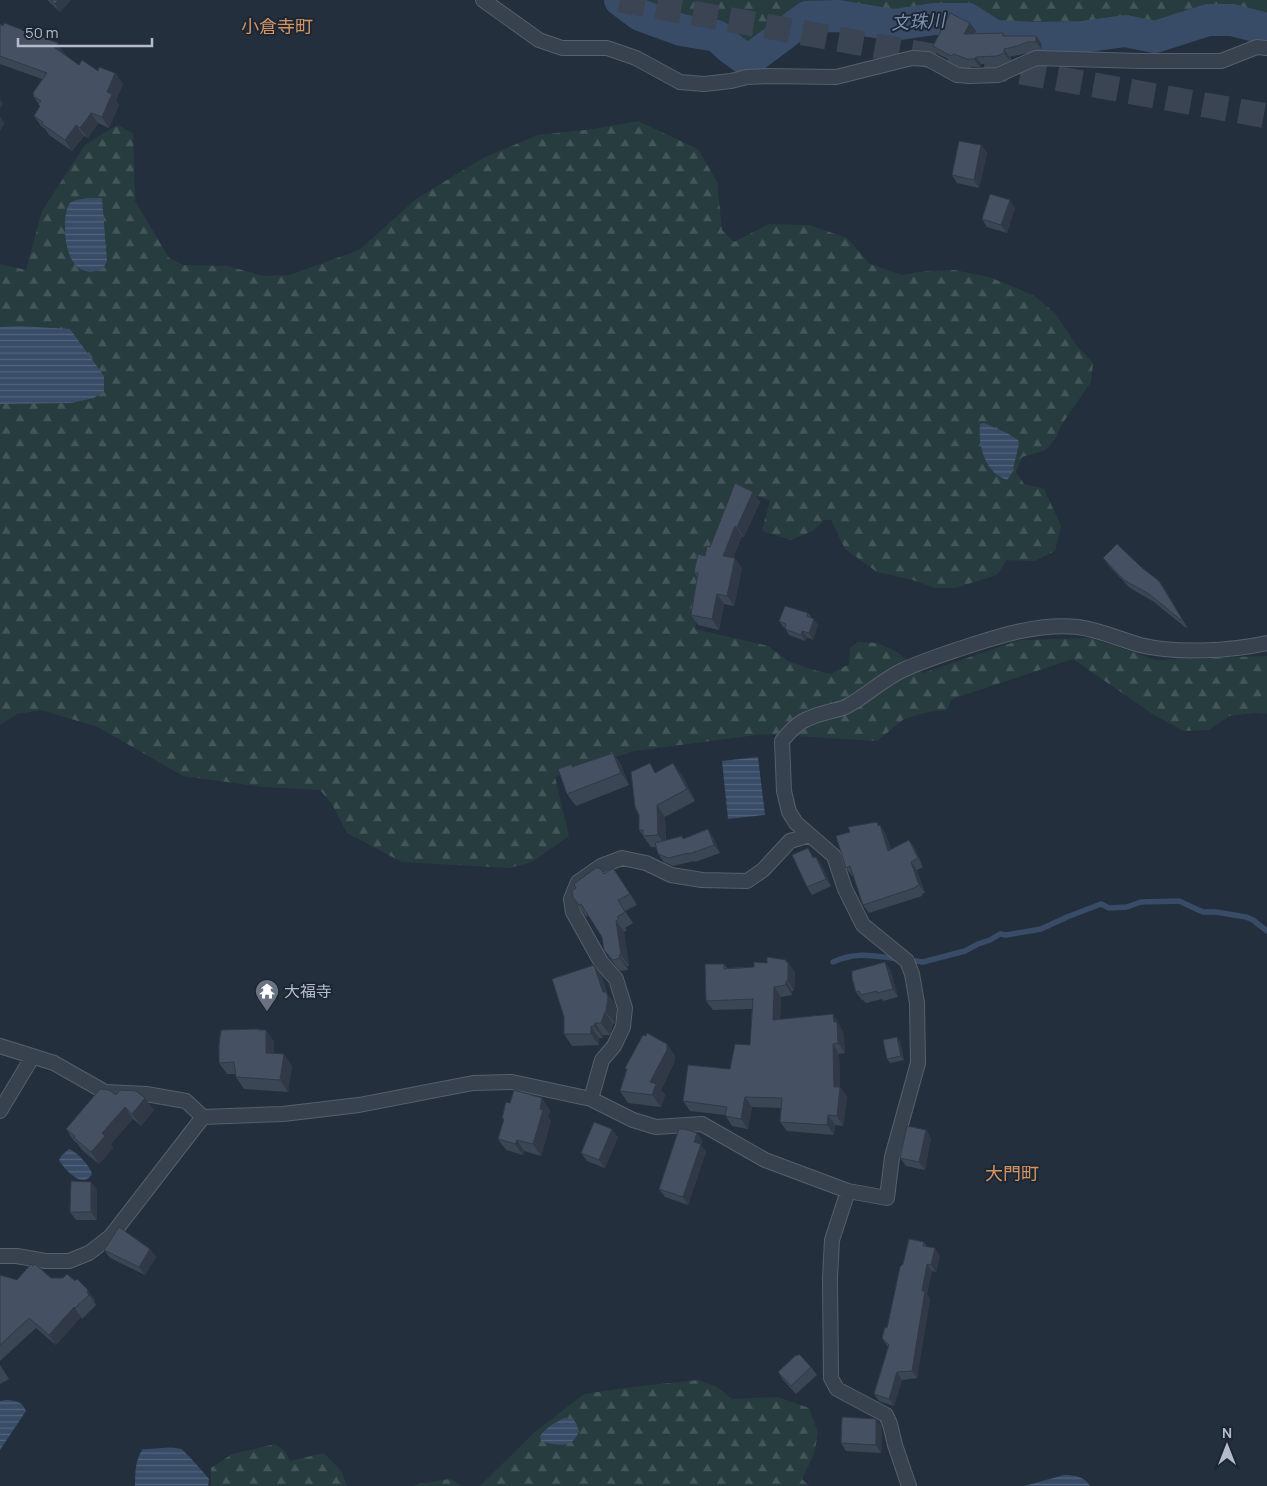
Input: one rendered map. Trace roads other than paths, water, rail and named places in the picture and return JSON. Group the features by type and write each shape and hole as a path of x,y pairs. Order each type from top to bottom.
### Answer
{"street":[{"path":"483,0 539,40 562,48 607,48 636,58 680,82 704,84 731,82 747,77 836,77 912,58 928,59 957,75 970,76 998,75 1036,58 1221,61 1257,47 1267,48"},
{"path":"0,1046 54,1063 105,1092 146,1094 186,1101 203,1117 283,1114 350,1106 473,1083 512,1082 591,1100 633,1120 656,1127 702,1124 765,1160 848,1191 887,1198 892,1156 918,1063 917,1002 912,974 907,961 863,925 845,889 834,856 796,823 789,812 784,791 782,741 793,727 810,716 847,706 902,670 996,637 1028,629 1046,626 1076,627 1094,630 1139,645 1170,651 1207,650 1267,643"},
{"path":"591,1100 602,1060 614,1046 623,1027 625,1008 616,979 601,962 573,912 571,899 578,882 601,866 622,858 646,863 671,875 702,880 747,881 763,870 790,841 810,835"},
{"path":"0,1111 33,1056"},
{"path":"0,1256 17,1256 45,1262 69,1261 89,1253 112,1236 203,1117"},
{"path":"848,1191 832,1240 830,1278 831,1378 836,1389 886,1415 909,1486"}],"water":[{"path":"89,198 102,198 107,261 103,269 94,271 86,271 75,264 68,251 65,234 66,214 70,203"},
{"path":"19,326 70,329 104,376 104,391 94,398 71,403 0,404 0,327"},
{"path":"984,423 1018,440 1019,444 1012,473 1007,480 993,471 984,457 980,440 980,424"},
{"path":"758,757 765,815 728,819 722,761"},
{"path":"69,1149 89,1167 92,1174 88,1178 84,1180 74,1177 59,1160"},
{"path":"6,1400 21,1403 26,1411 0,1450 0,1401"},
{"path":"565,1418 572,1419 579,1431 573,1441 564,1445 558,1445 541,1441 540,1436 545,1430"},
{"path":"143,1449 181,1449 209,1479 208,1486 135,1486 137,1462"},
{"path":"1064,1475 1079,1477 1090,1486 1024,1486"}],"waterway":[{"name":"文珠川","path":"620,0 640,15 681,30 717,36 748,61 807,17 838,16 894,25 934,19 968,19 995,36 1036,38 1082,37 1125,31 1155,37 1208,20 1232,20 1267,29"},
{"path":"908,960 923,962 965,951 1000,934 1006,935 1041,929 1101,904 1109,908 1127,907 1141,902 1179,901 1203,912 1216,912 1246,917 1267,931"},
{"path":"833,962 858,955 899,959"}],"tunnel":[{"path":"620,0 1267,116"}],"place":[{"name":"大福寺","path":"267,1012"}],"district":[{"name":"小倉寺町","path":"277,26"},
{"name":"大門町","path":"1012,1173"}]}
